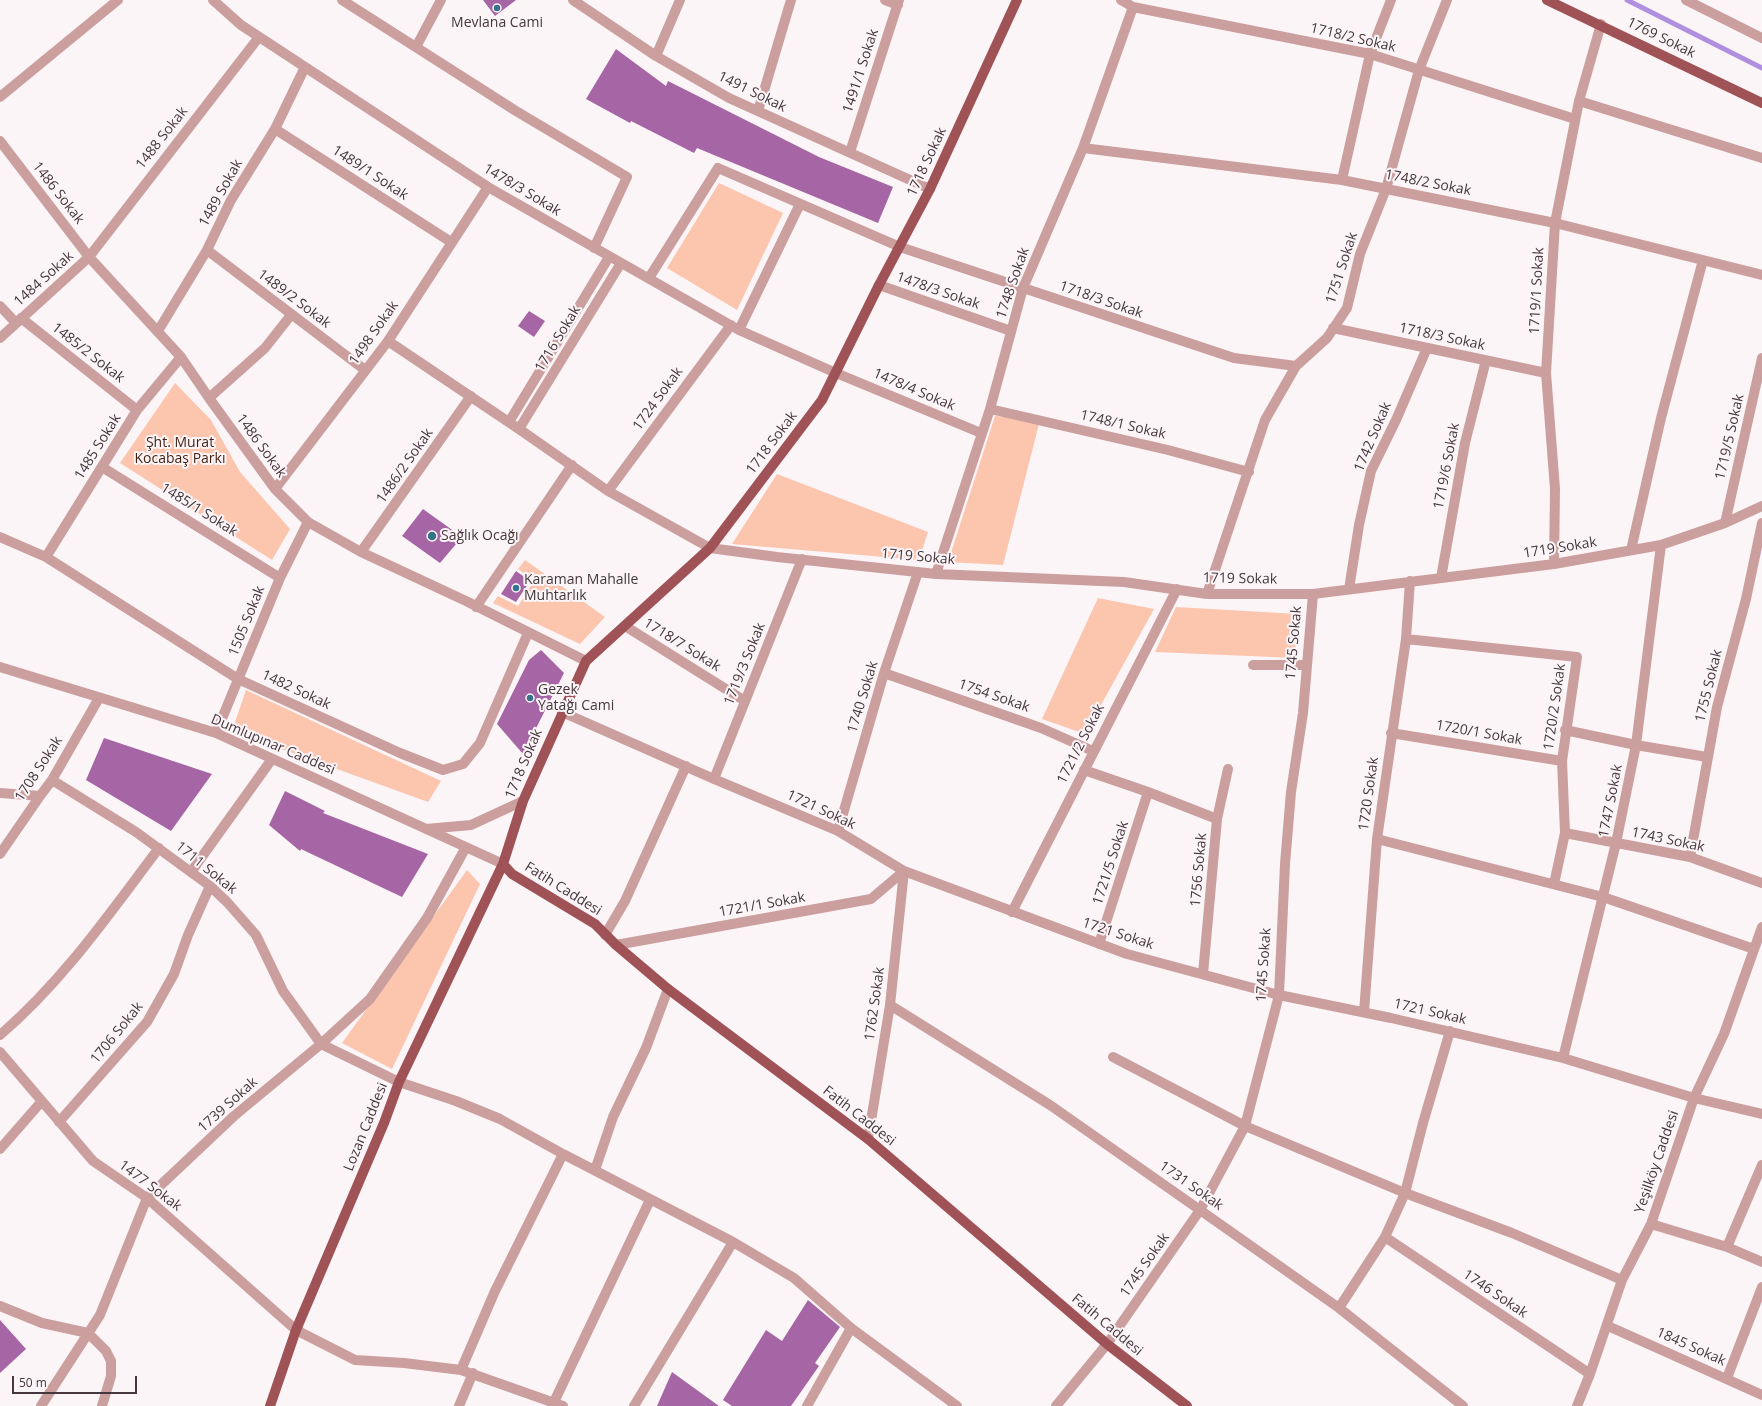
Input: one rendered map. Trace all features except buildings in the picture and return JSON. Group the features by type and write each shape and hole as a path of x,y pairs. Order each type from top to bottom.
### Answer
{"main road":[{"name":"1718 Sokak","path":"503,864 523,801 586,661 710,548 822,400 879,285 930,189 1017,0"},
{"name":"1769 Sokak","path":"1547,0 1601,24 1762,103"},
{"name":"Fatih Caddesi","path":"503,864 512,874 595,924 616,945 668,989 868,1139 1107,1344 1187,1406"},
{"name":"Lozan Caddesi","path":"270,1406 296,1330 384,1123 399,1082 503,864"}],"street":[{"path":"0,97 118,0"},
{"name":"1478/3 Sokak","path":"213,0 241,25 258,37 488,187 609,257 735,327 836,373"},
{"path":"342,0 516,111 628,178 594,248"},
{"path":"416,47 442,0"},
{"name":"1491 Sokak","path":"573,0 656,56 729,98 930,189"},
{"path":"656,56 680,0"},
{"path":"758,111 791,0"},
{"path":"885,0 899,2"},
{"name":"1718/2 Sokak","path":"1121,0 1133,7 1370,54 1575,119"},
{"path":"1342,180 1370,54 1391,0"},
{"name":"1751 Sokak","path":"1207,594 1266,420 1296,366 1327,338 1347,308 1360,254 1386,189 1419,70 1447,0"},
{"path":"1686,0 1762,38"},
{"name":"1491/1 Sokak","path":"850,152 899,2"},
{"name":"1748 Sokak","path":"936,574 990,409 1023,288 1083,148 1133,7"},
{"name":"1719/1 Sokak","path":"1554,564 1555,489 1546,373 1555,223 1579,101 1601,24"},
{"name":"1488 Sokak","path":"90,257 258,37"},
{"name":"1489 Sokak","path":"158,331 207,250 231,200 274,129 306,67"},
{"path":"1579,101 1762,158"},
{"name":"1489/1 Sokak","path":"274,129 451,242"},
{"name":"1486 Sokak","path":"2,147 90,257 181,357 275,489 308,522 361,552 586,661"},
{"name":"1748/2 Sokak","path":"1083,148 1342,180 1555,223 1762,275"},
{"name":"1718/3 Sokak","path":"649,278 718,168 900,247 1234,358 1296,366"},
{"name":"1498 Sokak","path":"275,489 388,341 488,187"},
{"name":"1724 Sokak","path":"608,491 735,327 800,204"},
{"name":"1489/2 Sokak","path":"207,250 365,370"},
{"name":"1484 Sokak","path":"0,338 90,257"},
{"name":"1716 Sokak","path":"509,422 609,257"},
{"path":"1631,550 1660,418 1703,260"},
{"name":"1716 Sokak","path":"519,429 621,263"},
{"name":"1478/3 Sokak","path":"879,285 1011,331"},
{"name":"1485/2 Sokak","path":"0,306 138,410"},
{"path":"209,398 265,348 291,315"},
{"name":"1718/3 Sokak","path":"1333,328 1546,373"},
{"path":"388,341 471,396 608,491 710,548"},
{"name":"1742 Sokak","path":"1349,589 1359,525 1371,471 1396,420 1427,348"},
{"name":"1485 Sokak","path":"46,557 138,410 181,357"},
{"name":"1719/5 Sokak","path":"1725,522 1762,358"},
{"name":"1719/6 Sokak","path":"1441,578 1465,443 1486,360"},
{"name":"1478/4 Sokak","path":"836,373 981,433"},
{"name":"1486/2 Sokak","path":"361,552 471,396"},
{"name":"1748/1 Sokak","path":"990,409 1168,450 1249,472"},
{"path":"476,607 572,465"},
{"name":"1485/1 Sokak","path":"102,467 280,578"},
{"name":"1719 Sokak","path":"710,548 802,560 936,574 1124,582 1207,594 1312,594 1554,564 1661,545 1725,522 1762,506"},
{"name":"1505 Sokak","path":"216,734 280,578 308,522"},
{"name":"1755 Sokak","path":"1690,857 1716,707 1746,599 1762,523"},
{"name":"1482 Sokak","path":"0,537 46,557 238,679 400,753 443,770 463,764 480,744 528,633"},
{"name":"1747 Sokak","path":"1563,1058 1616,843 1636,745 1661,545"},
{"name":"1719/3 Sokak","path":"714,779 802,560"},
{"name":"1740 Sokak","path":"838,831 884,673 918,572"},
{"name":"1720 Sokak","path":"1364,1012 1377,839 1391,733 1406,639 1410,581"},
{"name":"1721/2 Sokak","path":"1012,912 1177,590"},
{"name":"1745 Sokak","path":"1056,1406 1107,1344 1200,1210 1245,1126 1279,995 1280,940 1285,857 1291,792 1303,713 1312,594"},
{"name":"1718/7 Sokak","path":"625,626 745,702"},
{"name":"1720/2 Sokak","path":"1406,639 1577,657 1562,762 1565,833 1554,884"},
{"path":"1253,665 1307,664"},
{"name":"Dumlupınar Caddesi","path":"0,667 216,734 503,864"},
{"name":"1754 Sokak","path":"884,673 1041,728 1094,751"},
{"name":"1708 Sokak","path":"0,854 52,780 99,698"},
{"name":"1721 Sokak","path":"562,712 714,779 838,831 904,871 1127,954 1279,995 1450,1031 1563,1058 1694,1098 1762,1114"},
{"path":"1566,730 1636,745 1707,757"},
{"name":"1720/1 Sokak","path":"1391,733 1562,762"},
{"path":"191,872 272,759"},
{"path":"605,935 625,901 686,766"},
{"name":"1756 Sokak","path":"1203,974 1217,819 1228,769"},
{"path":"1084,770 1148,792 1217,819"},
{"name":"1711 Sokak","path":"52,780 159,848 210,886 227,902 256,935 283,991 321,1044 399,1082 456,1101 500,1119 650,1200 733,1242 794,1278 851,1328 957,1406"},
{"name":"1721/5 Sokak","path":"1099,944 1148,792"},
{"path":"0,793 40,796"},
{"path":"426,829 471,825 523,801"},
{"name":"1743 Sokak","path":"1565,833 1690,857 1762,883"},
{"path":"1377,839 1603,897 1754,949"},
{"name":"1739 Sokak","path":"41,1406 100,1315 147,1198 234,1116 321,1044 370,999 427,918 466,847"},
{"path":"0,1035 36,1003 80,953 159,848"},
{"name":"1721/1 Sokak","path":"616,945 872,899 904,871"},
{"name":"1762 Sokak","path":"868,1139 890,1005 904,871"},
{"name":"1706 Sokak","path":"59,1122 147,1022 174,974 188,935 210,886"},
{"name":"Yeşilköy Caddesi","path":"1581,1405 1622,1280 1651,1224 1694,1098 1724,1034 1762,927"},
{"path":"595,1170 613,1117 646,1048 668,989"},
{"name":"1731 Sokak","path":"890,1005 1050,1105 1339,1308 1463,1406"},
{"path":"1339,1308 1385,1237 1405,1193 1423,1122 1450,1031"},
{"name":"1477 Sokak","path":"0,1052 93,1161 147,1198 296,1330 354,1360 404,1363 461,1370 474,1373 558,1404"},
{"path":"1113,1057 1245,1126 1405,1193 1512,1232 1622,1280"},
{"path":"0,1149 42,1102"},
{"path":"461,1370 495,1290 563,1154"},
{"path":"1727,1247 1762,1165"},
{"path":"558,1404 650,1200"},
{"path":"1651,1224 1727,1247 1762,1262"},
{"name":"1746 Sokak","path":"1385,1237 1590,1374"},
{"path":"634,1406 733,1242"},
{"path":"1726,1378 1762,1287"},
{"path":"0,1306 42,1323 88,1333 106,1351 111,1361 111,1376 102,1406"},
{"name":"1845 Sokak","path":"1608,1326 1762,1395"},
{"path":"807,1406 851,1328"},
{"path":"459,1406 474,1373"}],"green space":[{"path":"719,183 783,213 737,310 667,268"},
{"name":"Şht. Murat Kocabaş Parkı","path":"175,383 211,420 240,472 290,529 272,560 120,463"},
{"path":"995,416 1040,420 1003,565 948,562"},
{"path":"777,474 928,532 919,560 732,544"},
{"path":"525,560 605,617 580,644 493,603 498,596 518,606 534,581 518,569"},
{"path":"1098,598 1154,609 1085,734 1042,719"},
{"path":"1176,607 1298,614 1295,658 1155,652"},
{"path":"246,690 441,781 428,802 232,731"},
{"path":"467,870 480,884 392,1069 342,1043"}],"waterway":[{"path":"1627,0 1762,68"}],"place":[{"name":"Mevlana Cami","path":"497,8"},
{"name":"Sağlık Ocağı","path":"432,536"},
{"name":"Karaman Mahalle Muhtarlık","path":"516,588"},
{"name":"Gezek Yatağı Cami","path":"530,698"}]}
